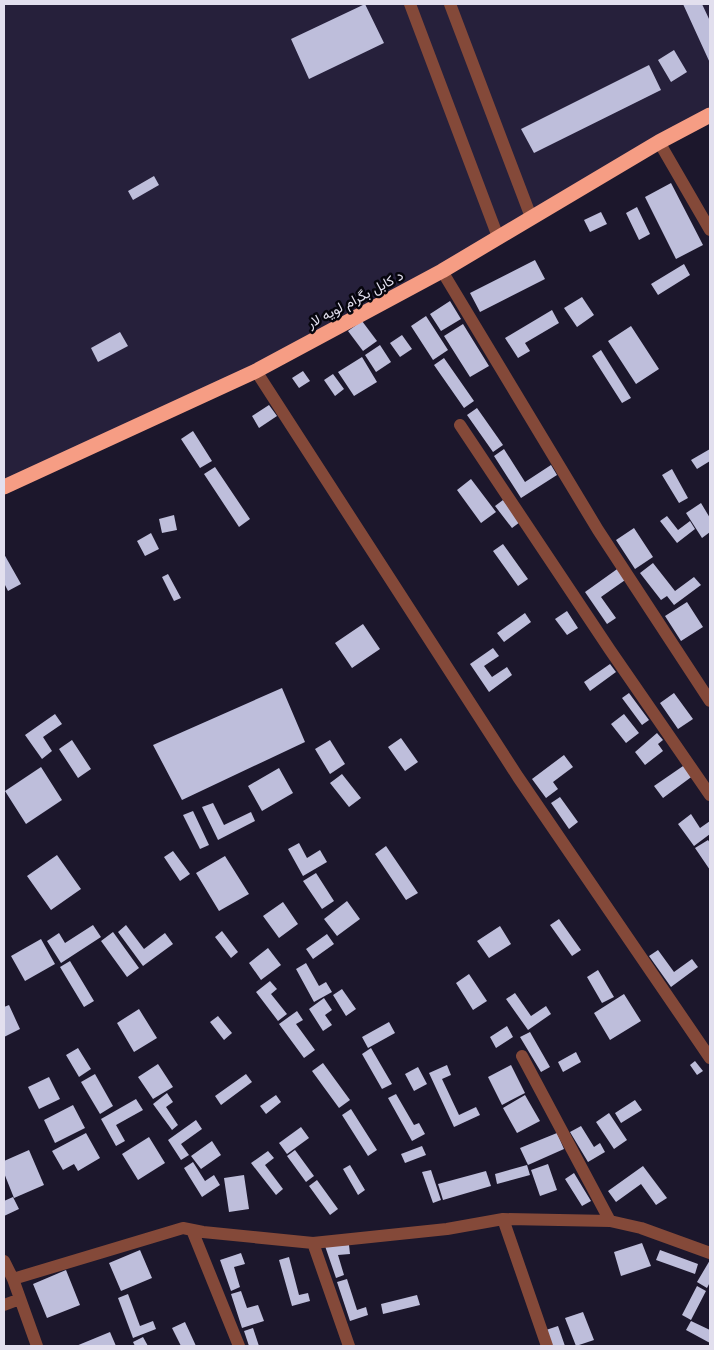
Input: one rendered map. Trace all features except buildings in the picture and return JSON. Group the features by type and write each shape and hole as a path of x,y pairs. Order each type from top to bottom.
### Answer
{"highway":[{"name":"د کابل بگرام لویه لار","path":"4,487 256,371 442,270 659,142 710,115"}],"street":[{"path":"410,4 498,237"},
{"path":"450,4 531,217"},
{"path":"659,142 710,230"},
{"path":"442,270 598,530 710,701"},
{"path":"256,371 518,777 710,1058"},
{"path":"460,425 610,650 710,795"},
{"path":"522,1056 610,1221"},
{"path":"503,1218 548,1346"},
{"path":"12,1279 183,1228 313,1243 448,1229 503,1218 610,1221 641,1228 710,1253"},
{"path":"192,1230 239,1346"},
{"path":"313,1243 349,1346"},
{"path":"4,1261 20,1299 36,1346"},
{"path":"4,1305 20,1299"}],"shaded area":[{"path":"4,4 710,4 710,115 256,371 4,487"}]}
